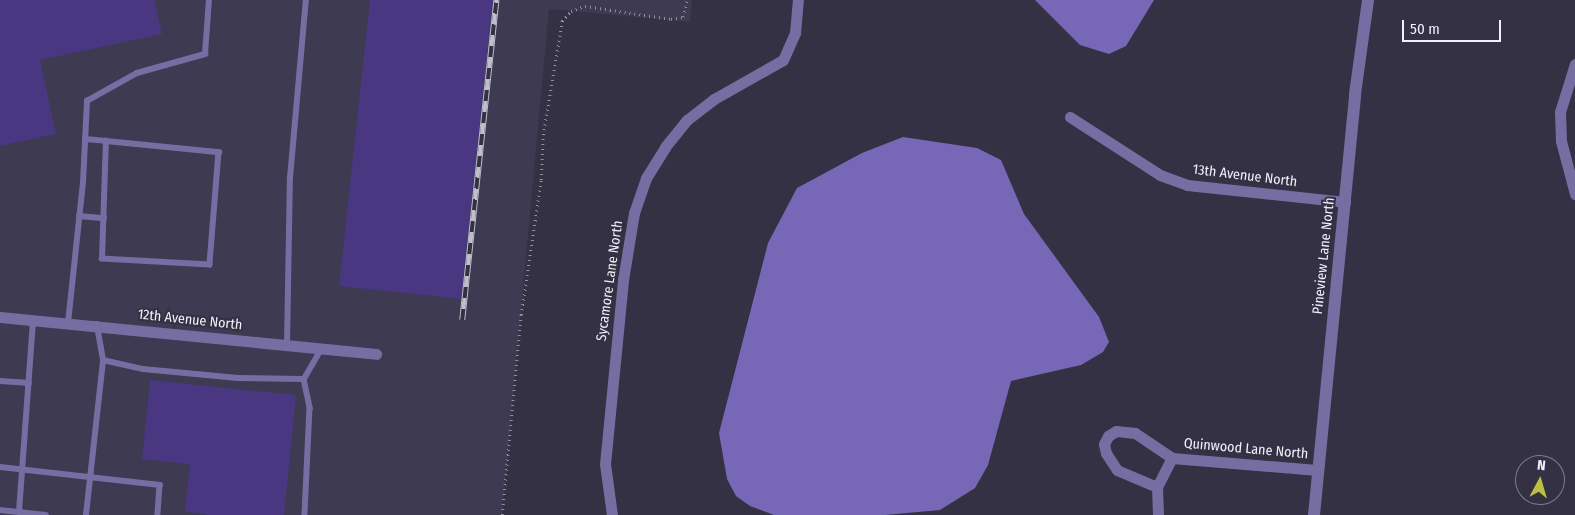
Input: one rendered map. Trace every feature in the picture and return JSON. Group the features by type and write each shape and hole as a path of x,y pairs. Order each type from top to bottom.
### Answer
{"street":[{"name":"Sycamore Lane North","path":"612,515 605,464 622,289 634,212 646,178 665,147 687,120 714,99 783,60 795,33 798,0"},
{"name":"Pineview Lane North","path":"1314,515 1344,202 1368,0"},
{"path":"1575,64 1560,112 1562,151 1575,194"},
{"name":"13th Avenue North","path":"1070,117 1160,175 1187,184 1344,202"},
{"name":"12th Avenue North","path":"0,317 97,325 376,354"},
{"name":"Quinwood Lane North","path":"1157,487 1117,470 1106,453 1104,444 1108,436 1116,431 1135,433 1172,458 1318,470"},
{"name":"Quinwood Lane North","path":"1158,515 1157,487 1172,458"}],"lane":[{"path":"68,324 79,216 86,100 138,73 205,54 209,0"},
{"path":"287,345 290,178 306,0"},
{"path":"85,139 106,141 219,152 210,265 102,259 106,141"},
{"path":"79,216 104,218"},
{"path":"19,512 33,320"},
{"path":"86,515 103,360 97,325"},
{"path":"305,515 310,408 304,379 321,349"},
{"path":"103,360 143,369 238,378 304,379"},
{"path":"0,380 29,383"},
{"path":"0,467 160,485 158,515"},
{"path":"0,510 46,515"}],"path":[{"path":"502,515 522,315 541,180 543,136 562,21 571,11 585,6 677,18 686,12 687,0"}],"shaded area":[{"path":"0,0 692,0 690,22 549,9 502,515 0,515"},
{"path":"1035,0 1154,0 1126,46 1109,54 1080,45"},
{"path":"903,137 977,148 1001,160 1024,214 1099,317 1109,342 1103,352 1081,365 1011,381 988,465 975,488 940,510 885,515 774,515 750,506 736,496 727,479 719,433 768,243 797,188 862,153"}],"building":[{"path":"0,0 154,0 162,34 40,60 56,134 0,146"},
{"path":"370,0 493,0 461,299 339,286"},
{"path":"150,380 296,395 284,515 209,515 185,511 190,464 142,459"}],"railway":[{"path":"462,320 496,0"}]}
